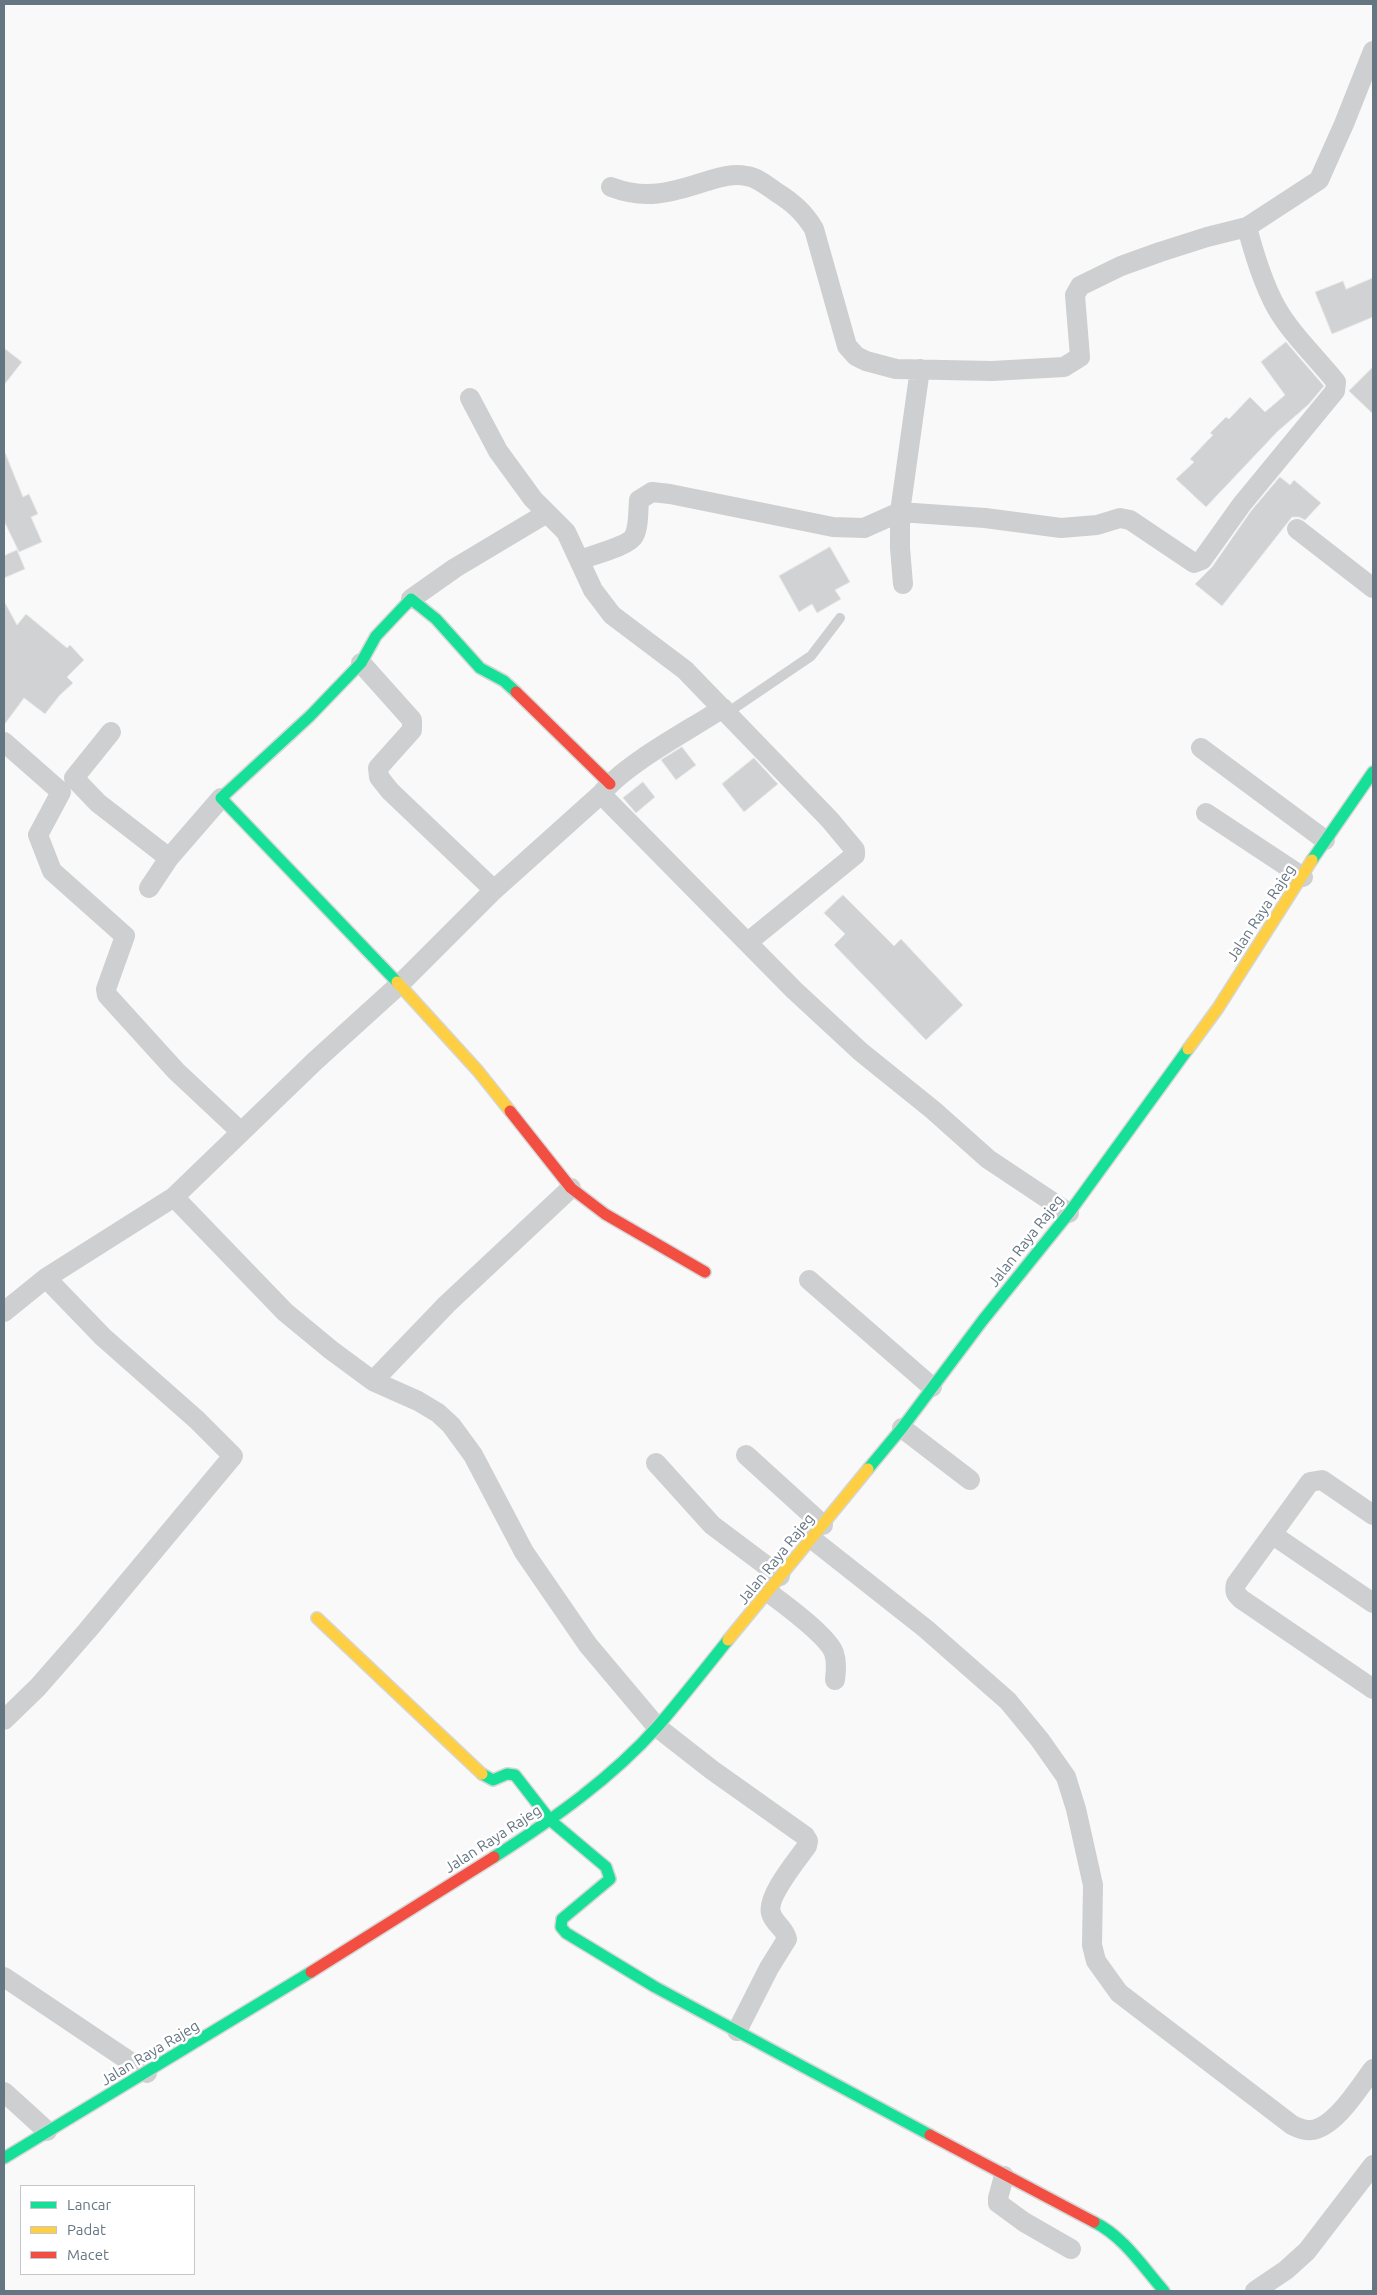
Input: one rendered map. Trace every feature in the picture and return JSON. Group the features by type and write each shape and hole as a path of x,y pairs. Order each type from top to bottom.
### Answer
{"street":[{"path":"611,187 626,192 652,196 732,176 745,175 792,202 805,214 814,229 848,346 856,356 866,361 896,369 992,371 1064,368 1080,357 1075,295 1080,286 1121,266 1160,252 1206,237 1247,227 1319,180 1373,51"},
{"path":"580,560 632,539 635,533 639,500 652,492 833,527 864,528 900,512 984,518 1060,528 1097,525 1120,518 1130,520 1194,563 1202,560 1242,504 1335,391 1337,386 1336,382 1302,344 1276,306 1252,245 1247,227"},
{"path":"903,584 900,512 920,369"},
{"path":"470,398 498,451 533,499 566,532 593,590 612,615 685,670 830,820 856,853 748,942"},
{"path":"149,888 169,858 221,798 310,716 361,663 364,653 376,636 411,599 456,568 547,513"},
{"path":"1297,529 1373,588"},
{"path":"411,599 436,619 480,668 504,681 794,990 860,1052 933,1110 988,1159 1069,1213"},
{"path":"361,663 412,720 414,725 412,730 378,768 379,777 390,791 494,890"},
{"path":"4,1312 46,1278 174,1197 315,1061 400,984 494,890 606,789 643,759 725,711"},
{"path":"111,732 68,785 38,834 52,871 125,936 106,989 107,995 176,1071 241,1132"},
{"path":"4,742 98,803 169,858"},
{"path":"1201,748 1325,840"},
{"name":"Jalan Raya Rajeg","path":"4,2158 291,1985 550,1820 600,1781 657,1726 902,1428 1069,1213 1218,1008 1325,840 1373,772"},
{"path":"221,798 400,984 478,1071 571,1188 605,1214 706,1272"},
{"path":"1206,812 1303,877"},
{"path":"373,1381 447,1304 571,1188"},
{"path":"174,1197 285,1312 330,1350 373,1381 418,1401 438,1413 451,1425 473,1455 524,1552 588,1645 657,1726 712,1770 798,1830 808,1841 807,1846 770,1902 770,1910 775,1924 785,1932 787,1938 769,1968 737,2031"},
{"path":"4,1720 38,1687 87,1631 233,1456 197,1420 103,1337 46,1278"},
{"path":"809,1280 932,1387"},
{"path":"902,1428 970,1480"},
{"path":"746,1455 817,1532 1008,1701 1040,1740 1066,1777 1082,1832 1093,1886 1092,1945 1096,1961 1119,1993 1292,2126 1304,2130 1312,2130 1325,2125 1339,2113 1373,2068"},
{"path":"656,1463 712,1525 774,1584 824,1639 834,1652 836,1666 834,1680"},
{"path":"1373,1515 1335,1487 1322,1480 1316,1479 1310,1482 1236,1584 1236,1594 1373,1689"},
{"path":"1273,1535 1373,1603"},
{"path":"317,1618 485,1777 493,1780 507,1774 515,1775 550,1820 606,1868 610,1879 562,1919 561,1927 566,1933 655,1987 1004,2176 1107,2228 1120,2240 1164,2291"},
{"path":"4,1977 147,2073"},
{"path":"4,2092 47,2131"},
{"path":"1255,2291 1286,2270 1306,2251 1373,2165"},
{"path":"1004,2176 998,2203 1024,2222 1071,2250"}],"lane":[{"path":"725,711 811,656 840,618"}],"building":[{"path":"1373,278 1373,317 1332,334 1315,292 1343,281 1346,289"},
{"path":"1286,342 1324,386 1309,404 1277,432 1206,507 1176,479 1194,462 1190,459 1213,435 1210,433 1226,417 1229,419 1250,397 1265,412 1285,395 1261,362"},
{"path":"4,348 22,362 4,385"},
{"path":"1373,367 1373,414 1349,391"},
{"path":"4,450 23,497 29,494 38,514 31,517 42,542 19,552 4,521"},
{"path":"1280,477 1290,485 1294,480 1321,503 1305,520 1299,517 1292,517 1222,606 1195,584 1212,567 1251,511"},
{"path":"830,547 850,582 835,590 841,599 817,613 812,604 799,612 779,576"},
{"path":"17,550 25,569 4,578 4,556"},
{"path":"4,601 17,625 26,614 67,648 70,645 84,660 67,677 73,683 59,696 45,714 24,698 4,725"},
{"path":"682,747 696,765 676,780 661,760"},
{"path":"754,758 778,784 744,812 722,784"},
{"path":"643,782 655,797 636,813 623,798"},
{"path":"843,895 894,946 901,939 963,1005 926,1040 834,945 845,934 824,913"}],"traffic: fast":[{"path":"397,982 221,798 310,716 361,663 376,636 411,599 436,619 480,668 504,681 516,692"},
{"path":"1312,860 1373,772"},
{"path":"868,1469 902,1428 983,1320 1069,1213 1188,1049"},
{"path":"494,1857 559,1813 621,1763 658,1726 728,1640"},
{"path":"482,1774 493,1780 507,1774 515,1775 550,1820 606,1867 610,1879 562,1919 561,1927 566,1933 655,1987 930,2135"},
{"path":"4,2158 311,1972"},
{"path":"1094,2222 1114,2235 1164,2291"}],"traffic: slow":[{"path":"1188,1049 1218,1008 1312,860"},
{"path":"397,982 478,1071 510,1111"},
{"path":"728,1640 868,1469"},
{"path":"317,1618 482,1774"}],"traffic: jam":[{"path":"516,692 610,784"},
{"path":"510,1111 571,1188 605,1214 705,1272"},
{"path":"311,1972 494,1857"},
{"path":"930,2135 1094,2222"}]}
